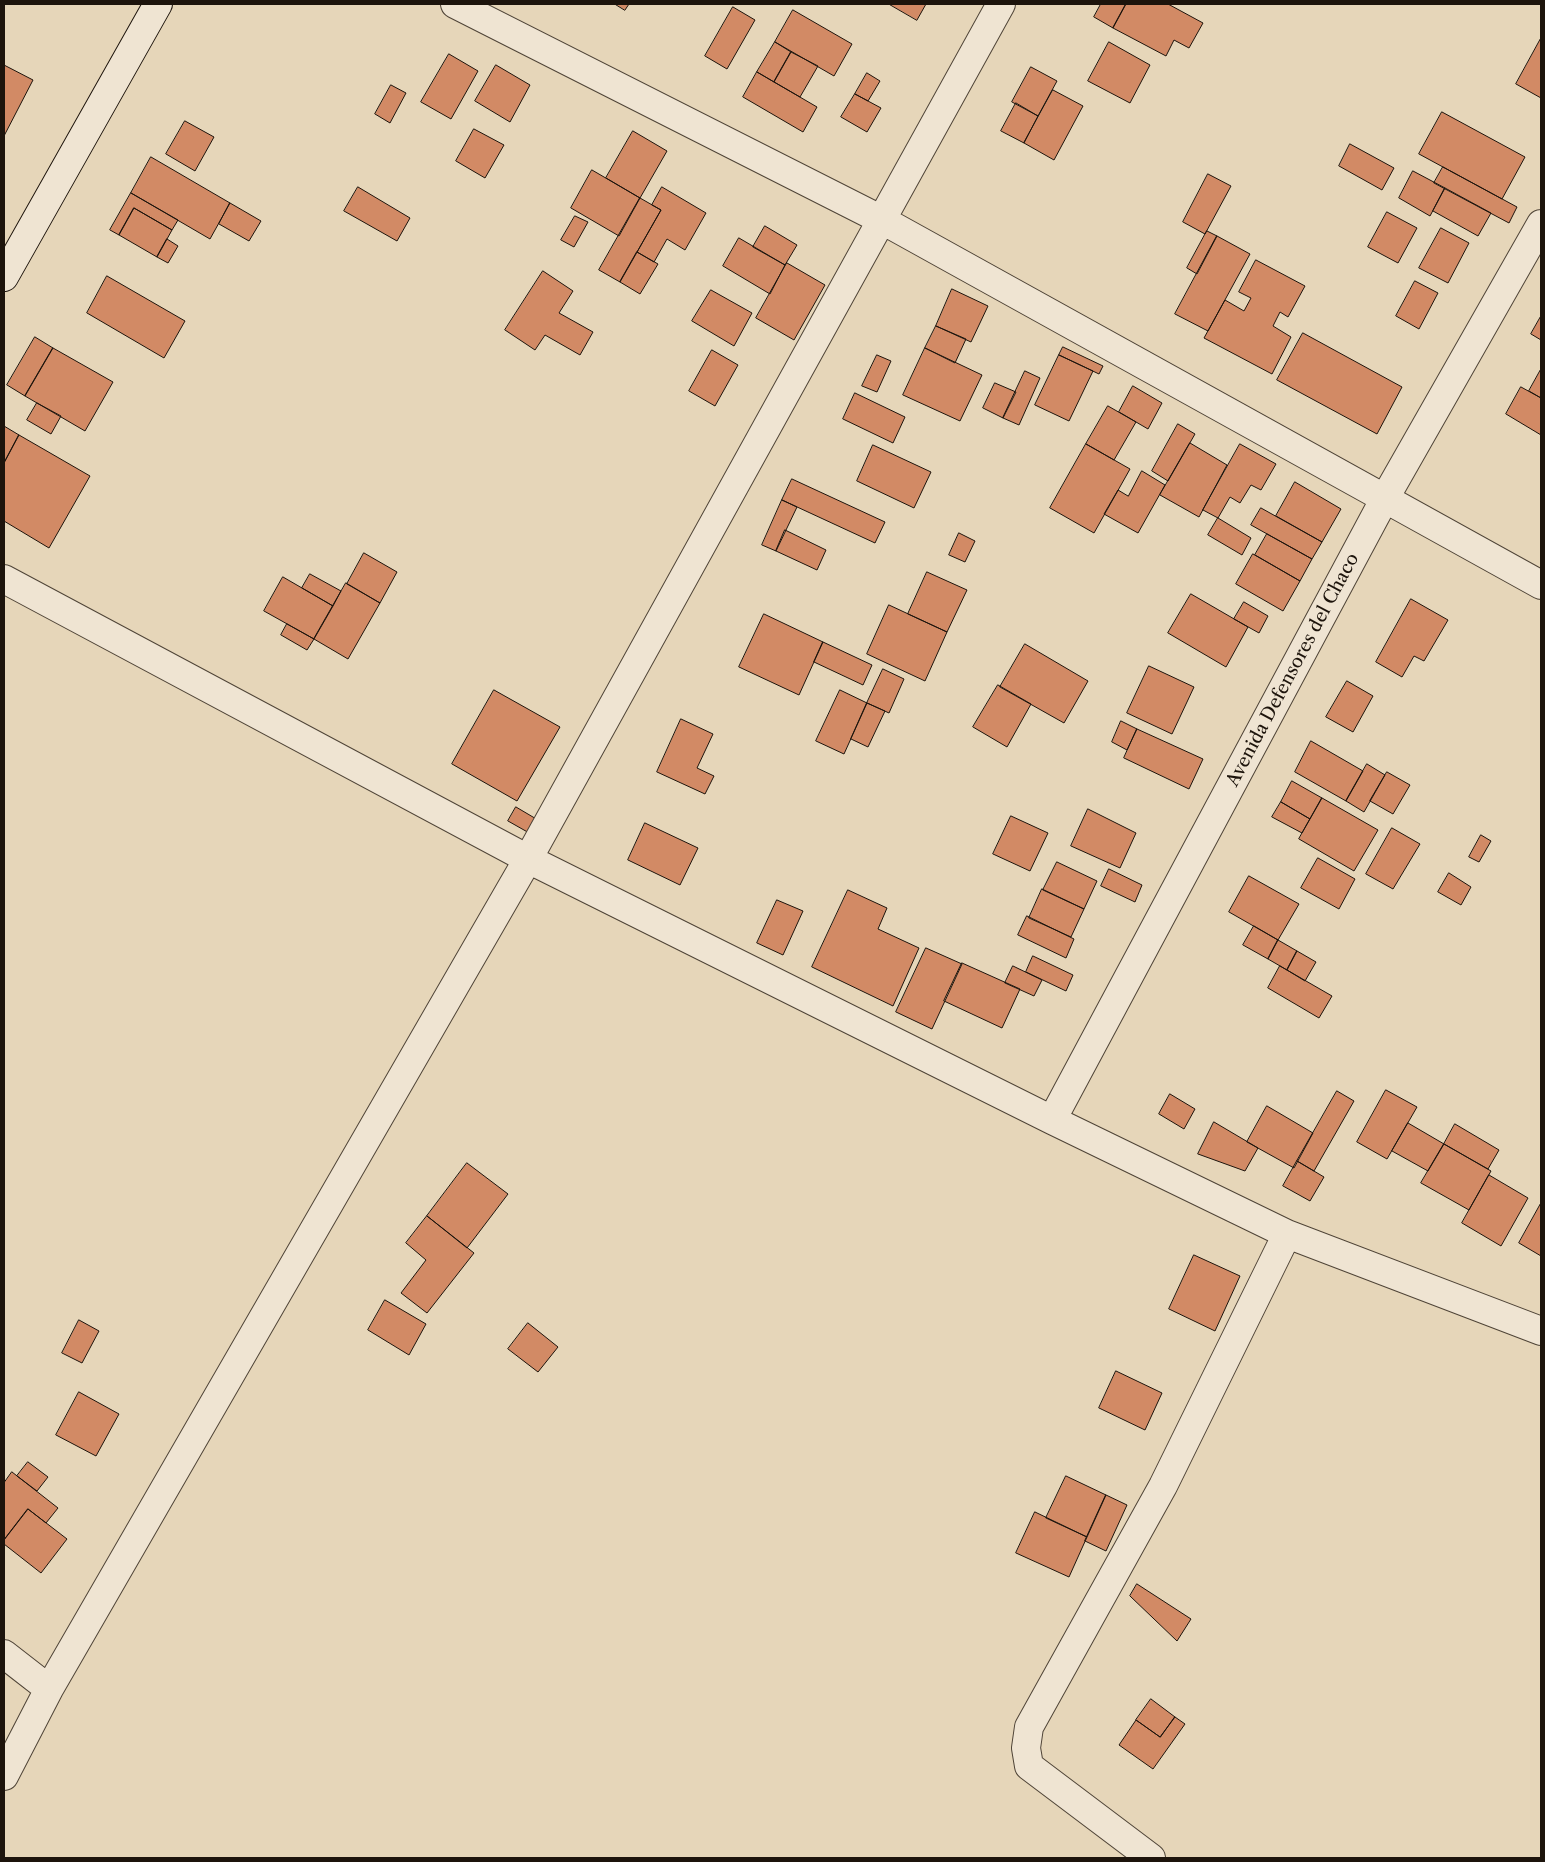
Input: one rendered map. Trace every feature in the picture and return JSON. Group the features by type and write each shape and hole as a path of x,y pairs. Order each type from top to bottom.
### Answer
{"street":[{"path":"4,277 158,4"},
{"path":"455,4 882,220 1541,585"},
{"path":"4,1776 48,1689 528,859 1001,4"},
{"name":"Avenida Defensores del Chaco","path":"1052,1120 1385,498 1541,224"},
{"path":"4,579 528,859 1052,1120 1287,1234 1541,1331"},
{"path":"1151,1858 1029,1766 1026,1748 1029,1727 1162,1486 1287,1234"},
{"path":"4,1654 48,1689"}],"building":[{"path":"615,4 629,4 625,10"},
{"path":"889,4 926,4 917,20"},
{"path":"1101,4 1126,4 1113,28 1094,17"},
{"path":"1126,4 1168,4 1203,23 1189,48 1174,40 1166,56 1113,28"},
{"path":"733,7 755,20 727,69 705,56"},
{"path":"793,10 852,44 834,76 775,42"},
{"path":"1541,38 1541,98 1516,84"},
{"path":"775,42 791,52 774,82 757,72"},
{"path":"1109,42 1150,65 1130,103 1088,81"},
{"path":"791,52 818,66 800,97 774,82"},
{"path":"449,54 478,71 451,119 421,102"},
{"path":"4,65 33,80 4,136"},
{"path":"496,65 530,85 510,122 475,101"},
{"path":"1031,67 1057,81 1038,116 1012,102"},
{"path":"757,72 817,107 803,132 743,97"},
{"path":"867,73 880,81 868,101 855,94"},
{"path":"391,85 406,93 390,123 375,114"},
{"path":"1053,90 1083,106 1054,160 1024,143"},
{"path":"855,94 881,108 867,132 841,117"},
{"path":"1016,103 1038,116 1024,143 1001,131"},
{"path":"1442,112 1525,157 1502,199 1419,154"},
{"path":"185,121 214,137 195,171 166,154"},
{"path":"474,129 504,145 485,178 456,161"},
{"path":"633,131 667,151 640,198 606,178"},
{"path":"1350,144 1394,168 1382,190 1339,166"},
{"path":"151,157 230,203 210,239 131,193"},
{"path":"1443,167 1517,207 1509,223 1434,183"},
{"path":"592,170 640,198 619,236 571,208"},
{"path":"1413,171 1445,188 1430,216 1399,198"},
{"path":"1208,174 1231,186 1205,234 1183,222"},
{"path":"358,187 410,218 397,241 344,211"},
{"path":"662,187 706,213 685,250 667,239 654,262 637,252 661,210 652,205"},
{"path":"1445,188 1491,213 1478,236 1433,211"},
{"path":"131,193 178,220 172,230 134,208 119,235 110,230"},
{"path":"640,198 661,210 620,282 599,270"},
{"path":"230,203 261,221 249,241 219,224"},
{"path":"134,208 172,230 157,257 119,235"},
{"path":"1387,212 1417,228 1398,263 1368,247"},
{"path":"575,216 588,222 574,247 561,240"},
{"path":"765,226 797,245 785,265 753,247"},
{"path":"1441,228 1469,243 1448,283 1419,268"},
{"path":"1207,231 1217,236 1197,274 1187,268"},
{"path":"1217,236 1250,254 1208,331 1175,314"},
{"path":"739,238 785,265 770,294 723,266"},
{"path":"167,239 178,246 168,263 157,257"},
{"path":"637,252 658,264 640,294 620,282"},
{"path":"1256,260 1305,286 1288,317 1280,312 1273,326 1291,337 1272,374 1204,338 1225,300 1244,311 1251,298 1239,292"},
{"path":"787,263 825,285 794,340 756,318"},
{"path":"543,271 573,291 559,313 593,332 580,355 545,335 535,350 505,330"},
{"path":"107,276 185,321 164,358 87,313"},
{"path":"1415,281 1438,293 1419,329 1396,316"},
{"path":"952,289 988,306 971,342 936,326"},
{"path":"711,290 752,313 734,346 692,321"},
{"path":"1541,316 1541,340 1531,334"},
{"path":"936,326 966,339 955,363 925,348"},
{"path":"1303,333 1402,387 1377,434 1277,380"},
{"path":"35,337 53,348 25,396 7,385"},
{"path":"1063,347 1103,366 1099,374 1059,355"},
{"path":"53,348 113,382 85,431 25,396"},
{"path":"925,348 982,375 960,421 903,395"},
{"path":"712,350 738,365 715,406 689,391"},
{"path":"877,355 891,361 877,392 862,386"},
{"path":"1059,355 1093,371 1069,421 1035,405"},
{"path":"1541,369 1541,398 1529,391"},
{"path":"1025,371 1040,378 1019,425 1003,418"},
{"path":"995,383 1016,392 1003,418 983,408"},
{"path":"1133,386 1162,403 1148,429 1119,412"},
{"path":"1521,387 1541,398 1541,435 1506,414"},
{"path":"855,393 905,417 893,443 843,419"},
{"path":"37,403 61,416 51,434 27,420"},
{"path":"1108,406 1136,422 1114,460 1086,444"},
{"path":"1178,424 1195,434 1168,481 1152,471"},
{"path":"4,426 19,435 4,463"},
{"path":"19,435 90,476 49,548 4,521 4,463"},
{"path":"1190,443 1227,465 1199,517 1160,495"},
{"path":"1086,444 1130,469 1094,533 1050,508"},
{"path":"1240,444 1276,464 1261,490 1251,485 1240,503 1230,497 1218,518 1203,510"},
{"path":"873,445 931,472 914,508 857,481"},
{"path":"1142,471 1165,485 1138,533 1104,514 1118,490 1128,496"},
{"path":"792,479 885,522 875,543 782,500"},
{"path":"1295,482 1341,509 1322,542 1276,516"},
{"path":"782,500 797,507 776,551 762,545"},
{"path":"1261,508 1322,542 1312,559 1251,525"},
{"path":"1218,518 1251,538 1242,555 1208,535"},
{"path":"785,530 826,550 817,570 776,551"},
{"path":"959,533 975,541 965,562 949,555"},
{"path":"1267,534 1312,559 1300,581 1255,555"},
{"path":"364,553 397,572 380,603 347,584"},
{"path":"1253,554 1300,581 1283,611 1236,584"},
{"path":"927,572 967,590 947,632 908,614"},
{"path":"310,574 341,591 333,606 302,588"},
{"path":"283,577 333,606 314,639 264,611"},
{"path":"346,583 380,603 348,659 314,639"},
{"path":"1191,594 1248,627 1226,667 1168,633"},
{"path":"1411,599 1448,620 1424,661 1414,656 1402,677 1376,662"},
{"path":"1244,602 1268,616 1259,633 1234,619"},
{"path":"889,605 947,632 925,681 867,654"},
{"path":"764,614 823,642 799,695 739,667"},
{"path":"287,624 314,639 307,650 281,635"},
{"path":"823,642 872,665 863,685 814,662"},
{"path":"1025,644 1088,681 1064,723 1000,687"},
{"path":"1149,666 1194,687 1172,734 1127,713"},
{"path":"883,669 904,679 889,713 867,703"},
{"path":"1347,681 1373,696 1353,732 1326,717"},
{"path":"998,685 1031,704 1007,747 973,727"},
{"path":"494,690 560,727 517,801 452,764"},
{"path":"840,690 867,703 844,754 816,741"},
{"path":"867,703 885,711 868,747 851,739"},
{"path":"681,719 713,734 697,768 714,776 705,794 657,772"},
{"path":"1121,721 1137,729 1127,750 1112,742"},
{"path":"1137,729 1203,759 1189,789 1124,758"},
{"path":"1311,741 1363,771 1346,801 1295,772"},
{"path":"1367,764 1385,775 1364,812 1346,801"},
{"path":"1387,772 1410,785 1393,814 1370,801"},
{"path":"1292,781 1322,798 1310,819 1281,802"},
{"path":"1322,798 1378,830 1354,871 1299,839"},
{"path":"1281,802 1310,819 1302,833 1272,817"},
{"path":"516,807 538,820 531,834 508,821"},
{"path":"1088,809 1136,833 1120,868 1071,846"},
{"path":"1011,816 1048,833 1030,871 993,854"},
{"path":"645,823 698,848 680,885 628,860"},
{"path":"1392,828 1420,844 1393,889 1366,874"},
{"path":"1481,835 1491,841 1479,862 1469,857"},
{"path":"1318,858 1355,879 1339,909 1301,888"},
{"path":"1057,862 1097,881 1084,909 1043,890"},
{"path":"1109,869 1142,885 1135,902 1101,886"},
{"path":"1449,873 1471,887 1461,905 1438,892"},
{"path":"1249,876 1299,904 1278,940 1229,912"},
{"path":"1042,889 1084,909 1071,937 1029,918"},
{"path":"848,890 887,908 878,929 919,948 893,1006 812,967"},
{"path":"777,900 803,911 783,955 757,943"},
{"path":"1027,916 1074,939 1066,958 1018,935"},
{"path":"1254,926 1278,940 1268,959 1243,945"},
{"path":"1278,940 1297,951 1287,970 1268,959"},
{"path":"926,948 962,964 932,1029 896,1012"},
{"path":"1297,951 1316,962 1305,981 1287,970"},
{"path":"1033,956 1073,975 1066,991 1026,972"},
{"path":"962,963 1020,989 1002,1028 944,1001"},
{"path":"1013,966 1042,980 1034,996 1005,983"},
{"path":"1280,966 1332,996 1319,1018 1268,988"},
{"path":"1386,1090 1417,1107 1387,1159 1357,1142"},
{"path":"1337,1091 1354,1101 1314,1171 1297,1161"},
{"path":"1170,1094 1195,1109 1184,1129 1159,1114"},
{"path":"1267,1106 1313,1133 1294,1168 1247,1142"},
{"path":"1214,1122 1258,1148 1245,1171 1198,1154"},
{"path":"1408,1123 1444,1144 1428,1171 1392,1151"},
{"path":"1455,1124 1499,1150 1488,1169 1444,1144"},
{"path":"1444,1144 1491,1171 1469,1210 1421,1183"},
{"path":"1297,1161 1324,1177 1310,1201 1283,1186"},
{"path":"467,1163 508,1194 467,1248 427,1216"},
{"path":"1489,1175 1528,1198 1501,1246 1462,1223"},
{"path":"1541,1203 1541,1256 1519,1243"},
{"path":"427,1216 474,1253 427,1313 401,1293 426,1260 406,1243"},
{"path":"1194,1255 1240,1276 1215,1331 1169,1309"},
{"path":"385,1300 426,1324 409,1355 368,1330"},
{"path":"79,1320 99,1331 82,1363 62,1353"},
{"path":"528,1323 558,1347 538,1372 508,1349"},
{"path":"1116,1371 1162,1393 1145,1430 1099,1408"},
{"path":"79,1392 119,1414 96,1456 56,1435"},
{"path":"28,1462 48,1477 37,1491 17,1476"},
{"path":"12,1472 58,1508 46,1523 28,1509 4,1540 4,1483"},
{"path":"1066,1476 1106,1495 1087,1537 1046,1518"},
{"path":"1106,1495 1127,1505 1106,1551 1085,1541"},
{"path":"28,1509 67,1539 41,1573 4,1544 4,1540"},
{"path":"1035,1512 1087,1537 1069,1577 1016,1553"},
{"path":"1137,1584 1191,1619 1177,1641 1130,1596"},
{"path":"1151,1699 1175,1717 1160,1737 1136,1720"},
{"path":"1175,1717 1185,1724 1153,1769 1119,1745 1136,1720 1160,1737"}]}
